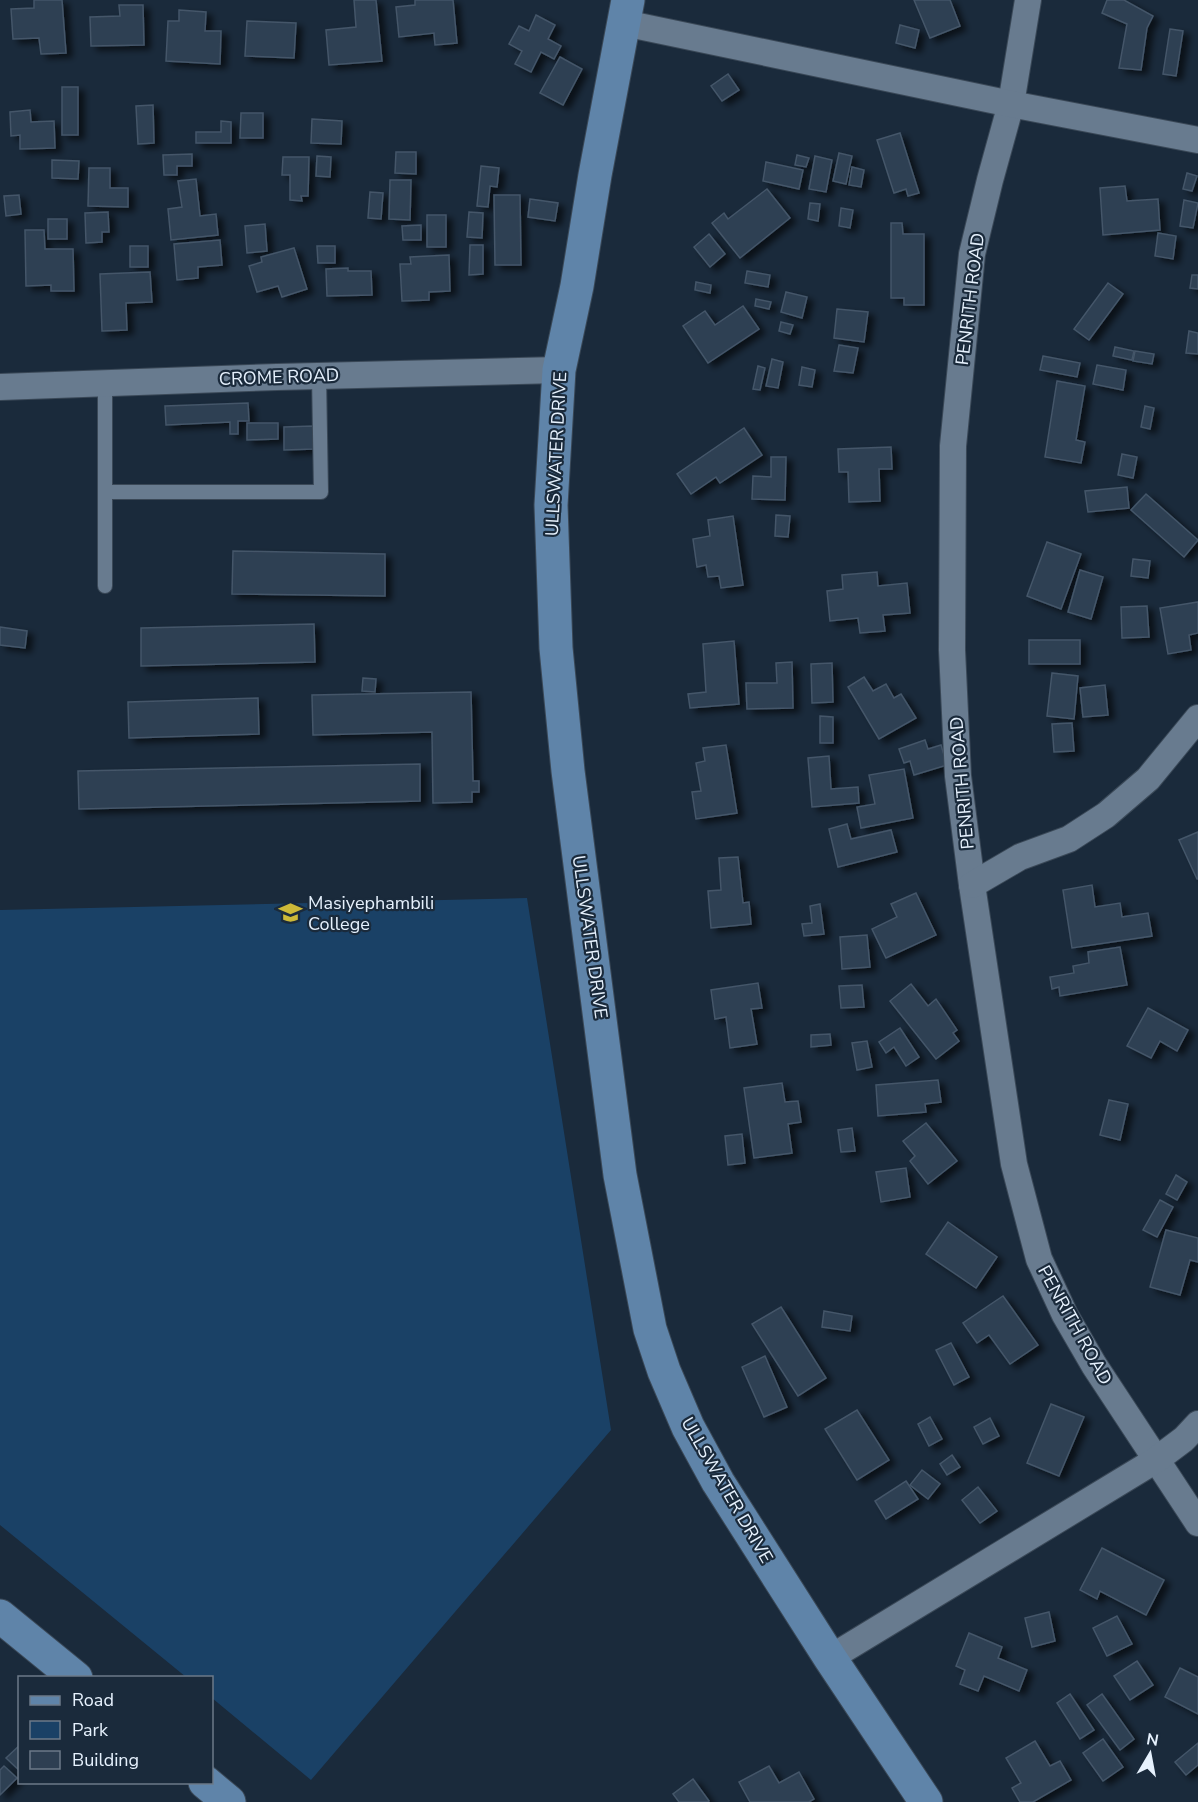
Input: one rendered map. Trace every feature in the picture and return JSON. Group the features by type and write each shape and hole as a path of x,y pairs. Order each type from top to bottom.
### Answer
{"street":[{"name":"PENRITH ROAD","path":"1028,0 1011,104 972,254 953,446 953,673 958,776 1014,1164 1039,1259 1065,1315 1094,1365 1198,1523"},
{"path":"626,12 1011,104 1198,140"},
{"name":"ULLSWATER DRIVE","path":"626,12 595,175 577,286 559,369 551,505 556,648 568,771 620,1175 650,1329 664,1371 688,1428 718,1482 830,1658 926,1802"},
{"name":"CROME ROAD","path":"0,387 559,369"},
{"path":"972,885 1020,857 1069,839 1106,815 1148,779 1198,718"},
{"path":"830,1658 1156,1460 1184,1439 1198,1424"},
{"path":"0,1616 75,1676"},
{"path":"207,1784 229,1802"}],"lane":[{"path":"105,492 321,492 319,376"},
{"path":"105,383 105,586"}],"green space":[{"path":"527,898 611,1430 311,1780 213,1699 213,1676 185,1676 0,1525 0,910"}],"building":[{"path":"34,0 62,0 66,53 41,54 39,38 13,39 11,9 34,8"},
{"path":"354,0 376,0 382,61 329,65 326,30 356,27"},
{"path":"415,0 453,0 457,43 435,45 434,33 399,37 396,7 415,5"},
{"path":"914,0 950,0 960,26 930,38"},
{"path":"1107,0 1124,0 1153,16 1147,28 1141,70 1119,68 1127,24 1102,13"},
{"path":"119,5 143,5 144,45 91,46 90,17 120,16"},
{"path":"179,10 206,12 205,31 221,31 220,64 166,61 168,21 179,21"},
{"path":"536,15 555,25 548,39 561,46 554,59 541,52 531,72 515,64 522,51 509,44 519,26 529,31"},
{"path":"247,21 296,23 294,58 245,56"},
{"path":"900,25 919,30 915,48 896,43"},
{"path":"1170,29 1183,31 1176,76 1163,74"},
{"path":"560,57 582,69 563,105 540,93"},
{"path":"728,74 739,90 722,101 711,86"},
{"path":"62,87 78,87 78,135 62,135"},
{"path":"153,105 154,143 138,144 136,106"},
{"path":"30,110 31,122 54,121 55,148 20,149 20,135 11,136 10,112"},
{"path":"241,113 263,113 263,138 240,138"},
{"path":"312,119 342,121 341,144 311,143"},
{"path":"221,121 231,122 231,143 196,143 196,132 221,132"},
{"path":"900,133 919,193 908,196 906,189 894,193 877,140"},
{"path":"396,152 416,152 416,174 395,173"},
{"path":"839,153 852,156 846,184 833,181"},
{"path":"192,154 192,166 177,166 177,175 164,175 163,155"},
{"path":"797,155 809,158 806,167 795,165"},
{"path":"317,156 331,157 330,177 316,176"},
{"path":"815,156 832,160 826,192 809,189"},
{"path":"283,157 309,157 308,196 301,196 302,201 290,200 290,175 282,175"},
{"path":"52,160 79,161 78,179 52,178"},
{"path":"766,162 803,170 799,189 763,181"},
{"path":"481,166 499,168 497,187 490,186 488,207 477,206"},
{"path":"852,167 864,170 861,187 849,185"},
{"path":"89,168 110,168 110,188 128,188 128,207 88,206"},
{"path":"1187,173 1197,176 1192,191 1183,189"},
{"path":"196,179 200,216 216,214 218,235 171,240 168,209 182,207 178,181"},
{"path":"390,180 411,180 410,220 389,219"},
{"path":"1125,186 1127,201 1158,199 1160,230 1103,235 1100,188"},
{"path":"767,189 790,218 740,258 712,223 724,213 728,219"},
{"path":"370,192 383,193 381,219 368,218"},
{"path":"19,195 21,214 6,216 4,196"},
{"path":"494,195 520,195 521,265 495,265"},
{"path":"530,199 558,203 555,221 528,217"},
{"path":"1184,200 1198,203 1193,228 1180,226"},
{"path":"810,203 820,204 818,221 808,219"},
{"path":"841,208 853,210 850,228 839,226"},
{"path":"108,212 109,232 102,232 102,242 86,243 85,213"},
{"path":"469,212 483,213 482,238 467,237"},
{"path":"427,215 446,215 446,247 427,247"},
{"path":"48,219 67,219 67,239 48,239"},
{"path":"891,223 902,223 903,234 924,234 924,305 904,305 904,298 891,298"},
{"path":"265,224 267,251 247,253 245,226"},
{"path":"421,225 421,240 403,240 402,226"},
{"path":"25,230 44,230 45,249 73,249 74,291 51,291 51,285 26,286"},
{"path":"1158,233 1176,236 1173,259 1155,256"},
{"path":"709,234 725,254 710,267 694,247"},
{"path":"220,240 222,265 198,267 198,278 177,280 174,244"},
{"path":"470,245 483,245 483,274 469,275"},
{"path":"130,246 148,246 148,267 130,267"},
{"path":"317,246 335,246 335,263 318,263"},
{"path":"294,248 307,289 282,297 278,286 257,292 249,266 262,262 261,257"},
{"path":"449,255 450,291 429,292 429,300 402,301 400,264 411,264 410,257"},
{"path":"348,268 348,271 371,271 372,295 327,296 326,269"},
{"path":"747,271 770,275 768,287 745,283"},
{"path":"150,272 152,302 126,303 127,330 102,331 100,274"},
{"path":"1192,275 1198,275 1198,289 1190,288"},
{"path":"696,282 711,285 710,293 695,290"},
{"path":"1108,283 1123,294 1089,340 1074,329"},
{"path":"786,292 807,297 802,318 781,312"},
{"path":"756,299 771,302 769,309 755,306"},
{"path":"743,306 759,329 708,363 683,326 705,311 715,325"},
{"path":"837,309 868,312 864,342 834,338"},
{"path":"781,322 793,325 790,334 779,331"},
{"path":"1189,331 1198,333 1198,354 1186,353"},
{"path":"839,345 858,348 853,373 834,371"},
{"path":"1115,347 1134,351 1132,360 1113,356"},
{"path":"1135,351 1154,354 1152,364 1133,361"},
{"path":"1043,356 1080,363 1077,377 1040,370"},
{"path":"772,359 783,362 778,388 766,386"},
{"path":"1097,365 1126,370 1123,390 1093,384"},
{"path":"758,366 765,368 760,390 753,389"},
{"path":"802,367 815,370 812,387 799,385"},
{"path":"1057,381 1085,386 1076,440 1085,442 1081,463 1045,457"},
{"path":"248,403 249,421 238,421 238,434 230,434 230,422 166,425 165,406"},
{"path":"1145,406 1154,408 1150,429 1141,427"},
{"path":"247,423 278,423 278,439 247,440"},
{"path":"313,426 314,449 284,450 284,427"},
{"path":"744,428 762,455 720,483 716,477 691,494 677,474"},
{"path":"891,447 892,469 879,469 880,501 849,502 848,472 839,472 838,449"},
{"path":"1122,454 1137,457 1133,478 1118,475"},
{"path":"771,457 786,457 785,500 752,499 753,476 771,477"},
{"path":"1127,487 1129,508 1088,512 1085,491"},
{"path":"1146,494 1198,540 1184,557 1131,510"},
{"path":"776,515 790,516 788,537 775,536"},
{"path":"733,516 743,585 721,588 719,576 708,577 706,565 697,567 693,539 710,536 708,520"},
{"path":"1047,542 1081,554 1061,609 1027,596"},
{"path":"233,551 385,554 385,596 232,594"},
{"path":"1133,559 1150,561 1148,578 1131,576"},
{"path":"1080,570 1103,577 1091,619 1068,612"},
{"path":"877,572 878,586 907,583 910,613 883,615 885,631 860,633 858,618 830,621 827,591 843,589 842,575"},
{"path":"1198,602 1198,633 1189,635 1191,650 1168,654 1160,608"},
{"path":"1147,606 1149,637 1122,638 1121,607"},
{"path":"314,624 315,662 141,666 141,628"},
{"path":"0,627 27,631 25,648 0,645"},
{"path":"1029,640 1080,640 1080,664 1029,664"},
{"path":"734,641 739,704 690,708 688,694 706,692 703,644"},
{"path":"792,662 793,708 747,709 746,683 777,683 776,663"},
{"path":"832,663 833,702 812,703 811,664"},
{"path":"1052,673 1078,676 1074,719 1047,716"},
{"path":"864,677 873,691 886,684 894,698 901,694 916,718 879,739 848,687"},
{"path":"363,678 376,679 375,692 362,691"},
{"path":"1105,685 1108,715 1083,717 1080,688"},
{"path":"471,692 473,781 479,781 479,792 472,792 472,802 433,803 432,732 313,735 312,695"},
{"path":"258,698 259,734 129,738 128,702"},
{"path":"820,716 833,717 833,743 820,743"},
{"path":"1072,723 1074,751 1054,752 1052,724"},
{"path":"925,740 928,749 941,745 947,765 914,775 910,761 904,763 899,749"},
{"path":"726,745 737,813 696,819 692,792 701,791 696,763 705,761 703,748"},
{"path":"829,756 831,789 858,787 859,803 812,807 808,758"},
{"path":"420,764 420,801 79,809 78,771"},
{"path":"904,769 913,818 861,828 857,807 875,804 869,775"},
{"path":"847,824 851,839 891,830 897,852 838,867 829,829"},
{"path":"1198,832 1198,879 1197,879 1179,840"},
{"path":"738,857 743,903 749,902 751,924 711,928 708,891 721,890 719,858"},
{"path":"1092,885 1095,907 1120,903 1122,917 1148,913 1152,936 1072,948 1063,890"},
{"path":"916,893 936,935 886,958 872,929 897,917 891,904"},
{"path":"820,904 824,934 804,936 802,924 812,923 810,906"},
{"path":"867,935 870,967 842,969 840,937"},
{"path":"1120,947 1127,985 1060,996 1059,987 1052,989 1050,977 1074,973 1073,966 1089,963 1088,952"},
{"path":"758,983 762,1008 751,1009 757,1044 730,1048 726,1017 715,1019 711,990"},
{"path":"911,984 928,1006 936,999 957,1030 953,1033 959,1041 936,1059 890,1001"},
{"path":"862,985 864,1007 841,1008 839,986"},
{"path":"1148,1008 1188,1030 1177,1051 1160,1041 1151,1058 1127,1046"},
{"path":"900,1028 919,1057 906,1066 894,1047 886,1053 879,1042"},
{"path":"830,1034 831,1045 811,1047 811,1035"},
{"path":"867,1041 872,1067 857,1070 852,1043"},
{"path":"938,1080 941,1102 925,1104 926,1112 878,1116 876,1085"},
{"path":"782,1083 785,1102 798,1101 801,1122 788,1124 792,1153 754,1158 744,1088"},
{"path":"1109,1100 1128,1104 1120,1140 1100,1135"},
{"path":"926,1123 957,1161 928,1184 910,1161 915,1156 903,1141"},
{"path":"852,1128 855,1151 841,1152 838,1130"},
{"path":"742,1134 745,1163 728,1165 725,1136"},
{"path":"906,1168 910,1197 881,1202 876,1172"},
{"path":"1176,1175 1187,1182 1177,1200 1166,1194"},
{"path":"1160,1200 1173,1207 1157,1237 1143,1230"},
{"path":"948,1222 997,1257 976,1288 926,1254"},
{"path":"1166,1230 1198,1238 1198,1262 1190,1260 1180,1295 1150,1287"},
{"path":"1003,1296 1038,1345 1010,1364 989,1335 977,1343 963,1323"},
{"path":"781,1307 826,1378 798,1396 752,1324"},
{"path":"824,1311 852,1316 850,1331 822,1327"},
{"path":"951,1343 969,1377 954,1385 936,1350"},
{"path":"765,1356 787,1407 764,1417 742,1367"},
{"path":"1051,1404 1084,1417 1059,1476 1027,1463"},
{"path":"857,1410 889,1460 857,1480 825,1429"},
{"path":"930,1417 942,1439 929,1446 918,1424"},
{"path":"990,1418 999,1436 983,1444 974,1427"},
{"path":"952,1455 960,1467 947,1475 940,1464"},
{"path":"922,1470 940,1484 928,1499 910,1485"},
{"path":"906,1481 918,1499 886,1519 875,1501"},
{"path":"978,1487 997,1511 980,1523 962,1500"},
{"path":"1102,1548 1164,1580 1146,1615 1100,1591 1097,1599 1080,1590"},
{"path":"1049,1612 1055,1641 1032,1647 1025,1618"},
{"path":"1117,1616 1132,1644 1107,1656 1093,1628"},
{"path":"969,1633 1002,1647 998,1658 1027,1670 1019,1691 984,1676 978,1691 960,1684 965,1670 956,1666"},
{"path":"1137,1661 1153,1685 1130,1700 1114,1676"},
{"path":"1180,1668 1198,1677 1198,1714 1165,1697"},
{"path":"1070,1694 1094,1730 1080,1739 1057,1703"},
{"path":"1102,1694 1134,1739 1120,1750 1087,1705"},
{"path":"1103,1739 1123,1767 1103,1781 1083,1753"},
{"path":"1035,1741 1050,1766 1060,1761 1071,1780 1033,1802 1020,1802 1012,1788 1021,1783 1006,1758"},
{"path":"1198,1743 1198,1765 1186,1775 1175,1762"},
{"path":"18,1747 18,1769 6,1758"},
{"path":"4,1766 17,1778 0,1795 0,1770"},
{"path":"769,1766 779,1783 799,1772 814,1799 809,1802 750,1802 739,1782"},
{"path":"693,1779 708,1802 679,1802 673,1794"}],"place":[{"name":"Masiyephambili College","path":"290,913"}]}
